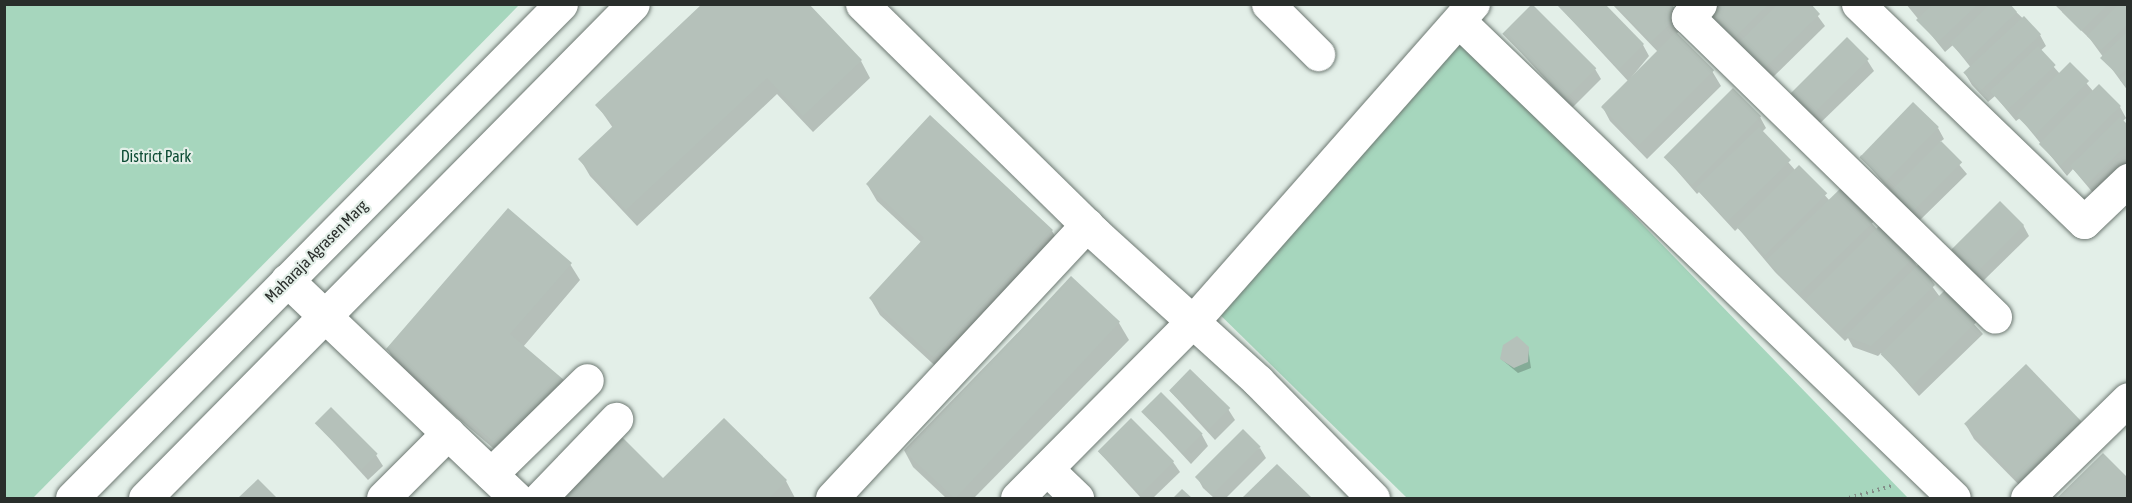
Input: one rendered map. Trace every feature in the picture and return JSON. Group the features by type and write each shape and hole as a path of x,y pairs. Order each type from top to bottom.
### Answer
{"street":[{"name":"Maharaja Agrasen Marg","path":"72,498 561,4"},
{"path":"145,498 633,4"},
{"path":"862,4 1087,225 1194,320 1373,498"},
{"path":"1269,4 1318,54"},
{"path":"1700,4 1688,17 1995,317"},
{"path":"1858,4 2084,222 2127,180"},
{"path":"1017,498 1194,320 1466,13 1954,498"},
{"path":"832,498 1087,225"},
{"path":"287,280 516,498"},
{"path":"491,474 586,380"},
{"path":"2027,498 2123,414"},
{"path":"540,498 616,418"},
{"path":"383,498 448,433"},
{"path":"1047,469 1077,498"}],"green space":[{"name":"District Park","path":"4,5 519,5 33,498 5,498"},
{"path":"1456,32 1908,498 1407,498 1207,302"}],"building":[{"path":"702,4 809,4 862,60 803,116 767,78 626,210 578,159 614,125 595,105"},
{"path":"1532,4 1596,68 1567,98 1502,34"},
{"path":"1556,4 1605,4 1644,44 1619,69"},
{"path":"1614,4 1671,4 1680,14 1651,42"},
{"path":"1707,4 1769,4 1732,40 1702,10"},
{"path":"1778,4 1811,4 1820,14 1763,70 1737,44"},
{"path":"1990,4 2010,4 2017,12 1967,61 1950,43"},
{"path":"2069,4 2108,4 2081,31 2062,12"},
{"path":"2119,4 2128,4 2128,24 2101,50 2087,36"},
{"path":"1932,5 1977,5 1938,42 1916,20"},
{"path":"2024,16 2041,34 1980,91 1963,73"},
{"path":"2128,31 2128,68 2119,76 2100,58"},
{"path":"1676,32 1714,70 1639,145 1601,107"},
{"path":"1847,37 1869,59 1807,120 1785,99"},
{"path":"2038,46 2056,65 2007,110 1990,91"},
{"path":"2070,62 2089,81 2035,135 2016,116"},
{"path":"2128,72 2128,89 2120,80"},
{"path":"2099,84 2121,106 2061,166 2039,144"},
{"path":"1733,88 1761,116 1692,186 1664,157"},
{"path":"1913,102 1939,127 1885,182 1860,157"},
{"path":"930,115 1053,230 934,358 869,298 924,238 866,184"},
{"path":"2120,117 2128,125 2128,144 2087,184 2070,166"},
{"path":"1759,127 1791,160 1728,221 1696,188"},
{"path":"1941,141 1962,162 1912,212 1891,191"},
{"path":"1799,165 1827,193 1765,256 1737,227"},
{"path":"1841,188 1874,222 1799,294 1766,260"},
{"path":"2000,201 2024,225 1975,274 1951,250"},
{"path":"508,208 572,263 510,334 564,380 503,450 386,349"},
{"path":"1880,225 1913,258 1839,332 1806,299"},
{"path":"1920,263 1935,285 1871,346 1845,336"},
{"path":"1071,276 1120,322 956,498 906,453"},
{"path":"1945,290 1977,322 1912,386 1881,354"},
{"path":"1517,336 1529,347 1528,362 1514,368 1500,359 1503,345"},
{"path":"2026,364 2082,422 2020,481 1964,424"},
{"path":"1190,369 1230,408 1209,429 1169,391"},
{"path":"1161,392 1203,434 1183,454 1141,412"},
{"path":"331,407 378,454 361,470 315,423"},
{"path":"724,418 787,480 769,498 547,498 615,430 663,478"},
{"path":"1131,418 1174,461 1141,494 1098,451"},
{"path":"1243,429 1261,447 1213,495 1195,477"},
{"path":"2103,453 2128,478 2128,498 2057,498"},
{"path":"1277,464 1312,498 1242,498"},
{"path":"258,479 277,498 238,498"},
{"path":"1182,489 1192,498 1173,498"}]}
